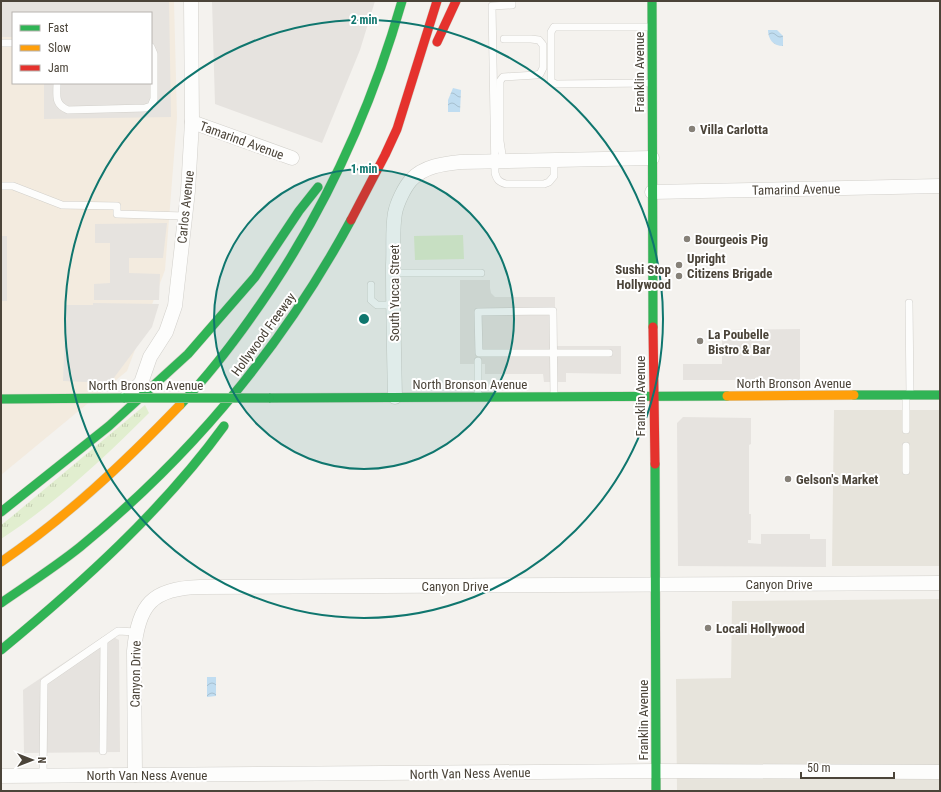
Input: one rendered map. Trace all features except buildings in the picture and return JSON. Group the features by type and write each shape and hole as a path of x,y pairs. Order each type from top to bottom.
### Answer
{"main road":[{"name":"Hollywood Freeway","path":"1,562 17,552 58,520 136,451 208,375 238,336 295,250 321,205 344,160 364,113 382,64 401,1"},
{"name":"Hollywood Freeway","path":"1,603 37,579 80,547 120,513 198,437 234,396 265,356 296,313 324,268 397,130 431,25 437,1"},
{"path":"433,51 456,1"},
{"name":"Franklin Avenue","path":"652,1 656,791"},
{"path":"397,130 426,66"},
{"path":"1,512 109,426 188,354 255,277 299,211 326,177 344,160"},
{"path":"238,406 296,313"},
{"name":"North Bronson Avenue","path":"1,399 940,395"},
{"path":"1,650 150,515 200,459 230,417"},
{"path":"1,559 17,552"}],"street":[{"name":"Carlos Avenue","path":"124,398 141,382 150,358 166,332 175,306 188,191 192,122 191,1"},
{"name":"Tamarind Avenue","path":"192,122 292,158"},
{"path":"499,161 652,158"},
{"name":"South Yucca Street","path":"395,397 393,273 395,213 404,190 417,174 442,164 499,161"},
{"name":"Tamarind Avenue","path":"652,192 940,186"},
{"name":"Canyon Drive","path":"135,775 134,651 136,632 140,617 147,605 168,591 182,588 940,583"},
{"name":"North Van Ness Avenue","path":"1,776 656,771 940,772"}],"lane":[{"path":"499,161 492,6 512,5 512,1"},
{"path":"652,27 554,28 551,32 551,82 556,84 652,83"},
{"path":"504,39 531,38 539,40 543,45 543,68 540,74 503,77 500,81 499,161 495,173 497,180 506,184 544,184 549,182 554,176 554,160"},
{"path":"1,43 12,43"},
{"path":"57,84 57,100 61,107 68,110 145,108 151,106 154,99 154,54 152,49"},
{"path":"1,186 13,186 62,205 117,206 118,214 185,216"},
{"path":"393,273 481,273"},
{"path":"371,285 371,300 377,305 393,305"},
{"path":"906,430 909,303"},
{"path":"554,396 553,353 553,311 478,312 479,353 553,353 609,353"},
{"path":"478,361 478,396"},
{"path":"906,446 906,471"},
{"path":"43,776 44,682 118,631 136,632"},
{"path":"103,751 104,641"}],"shaded area":[{"path":"1,1 174,1 177,118 165,270 127,371 1,475"},
{"path":"1,1 169,1 171,117 44,119 44,84 152,84 152,12 12,12 12,37 1,37"},
{"path":"212,1 375,1 360,50 322,143 215,104"},
{"path":"167,223 163,258 129,258 129,273 160,274 159,300 94,300 94,284 110,283 110,243 95,243 95,224"},
{"path":"1,236 7,236 7,301 1,301"},
{"path":"460,280 490,280 491,293 495,297 555,297 555,346 621,346 621,374 566,373 566,382 544,382 543,374 485,374 485,364 460,364"},
{"path":"93,303 159,304 152,327 110,383 63,381 66,305 93,305"},
{"path":"800,329 800,380 683,380 683,364 722,364 722,330"},
{"path":"834,410 940,410 940,566 832,566"},
{"path":"683,417 751,418 751,444 749,445 749,514 751,514 751,540 748,540 748,543 761,544 761,534 810,534 810,539 826,539 826,567 678,566 677,423"},
{"path":"940,599 940,791 677,791 676,679 731,678 732,601"},
{"path":"107,634 119,640 120,752 24,753 23,690"}],"green space":[{"path":"463,235 464,259 415,260 414,236"},
{"path":"145,405 149,413 96,464 41,511 1,539 1,525"}],"water":[{"path":"768,30 777,30 783,36 783,46 776,45 772,41"},
{"path":"453,88 461,90 460,112 448,112 448,100"},
{"path":"207,677 216,677 216,696 207,697"}],"traffic: fast":[{"path":"180,405 217,363 251,318 293,254 313,220 348,149 363,113 378,76 402,1"},
{"path":"652,1 653,327"},
{"path":"1,512 109,426 188,354 255,277 299,211 318,187"},
{"path":"1,603 80,547 121,512 197,437 232,397 265,355 296,311 351,220"},
{"path":"854,395 940,395"},
{"path":"269,398 727,396"},
{"path":"1,399 125,398"},
{"path":"125,398 269,398"},
{"path":"1,650 61,599 120,545 175,487 224,426"},
{"path":"655,464 656,791"}],"traffic: slow":[{"path":"727,396 854,395"},
{"path":"1,562 49,526 95,488 138,448 180,405"}],"traffic: jam":[{"path":"351,220 397,129 437,1"},
{"path":"437,42 456,1"},
{"path":"653,327 655,464"}],"place":[{"name":"Villa Carlotta","path":"692,129"},
{"name":"Bourgeois Pig","path":"687,239"},
{"name":"Upright Citizens Brigade","path":"679,265"},
{"name":"Sushi Stop Hollywood","path":"679,276"},
{"name":"La Poubelle Bistro & Bar","path":"700,341"},
{"name":"Gelson's Market","path":"788,479"},
{"name":"Locali Hollywood","path":"708,628"}]}
